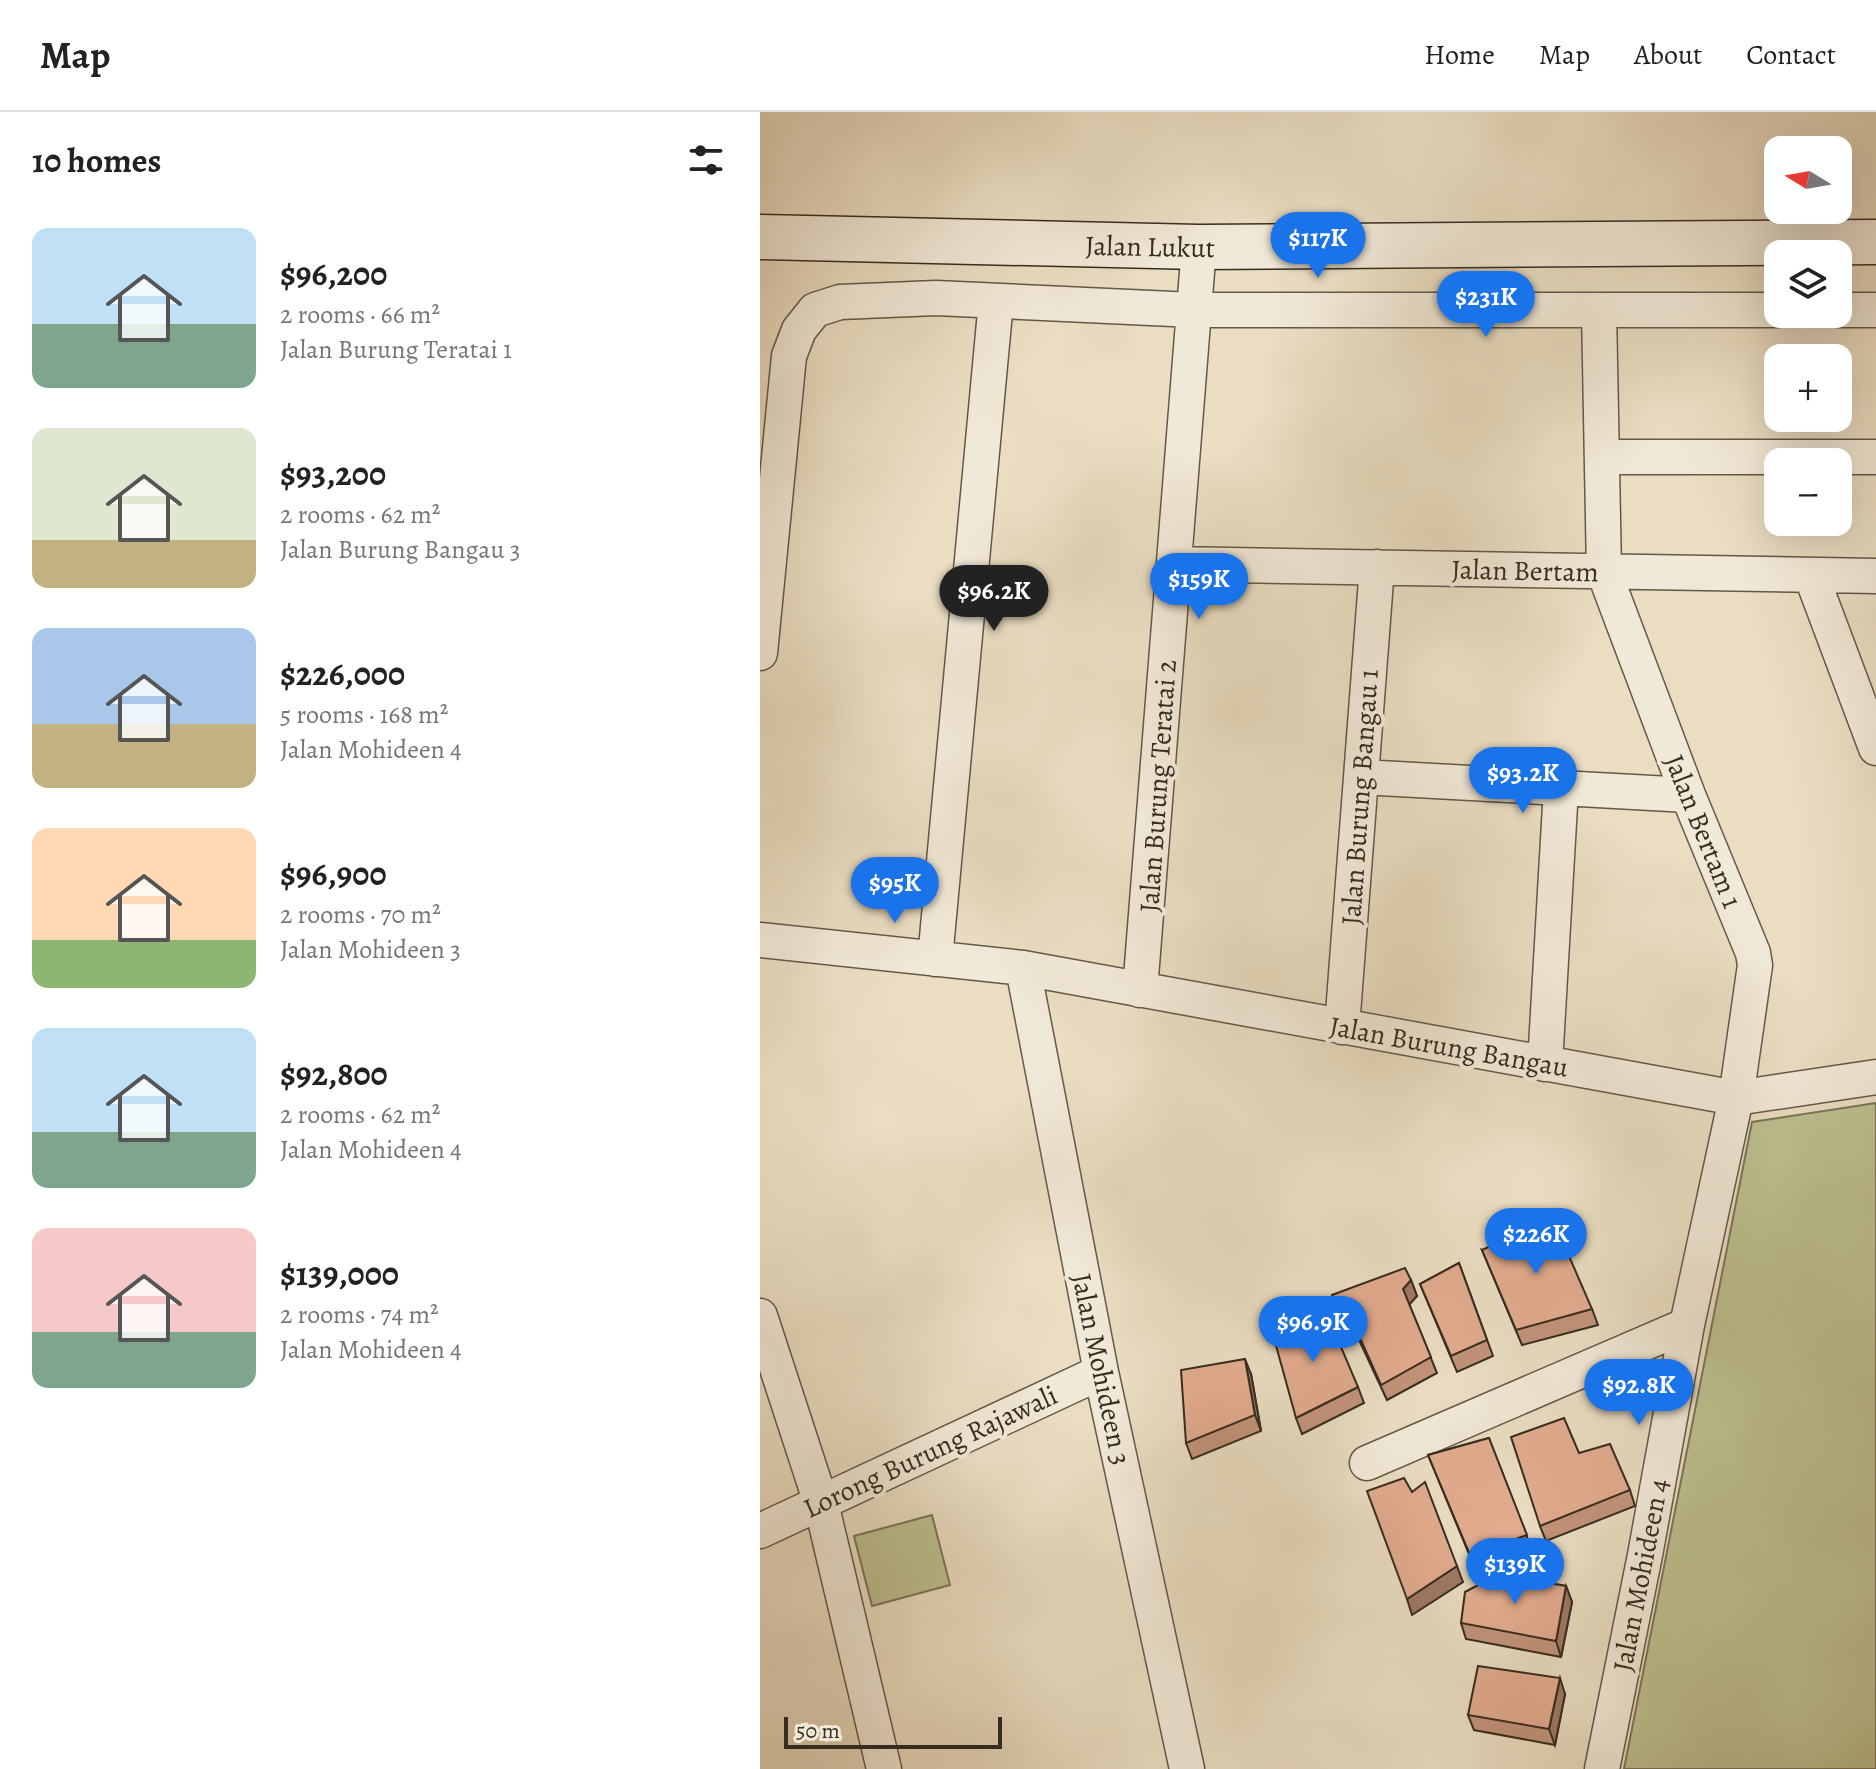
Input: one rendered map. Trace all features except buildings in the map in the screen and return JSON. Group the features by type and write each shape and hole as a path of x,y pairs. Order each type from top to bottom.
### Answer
{"main road":[{"name":"Jalan Lukut","path":"760,237 1199,247 1876,242"}],"street":[{"name":"Jalan Burung Teratai 2","path":"1140,990 1199,247"},
{"path":"760,653 789,356 799,330 815,310 840,302 936,298 1194,310 1764,310"},
{"path":"935,959 996,301"},
{"name":"Jalan Bertam 1","path":"1599,310 1604,572 1688,795 1755,959 1736,1098"},
{"path":"1852,310 1876,310"},
{"path":"1602,457 1876,457"},
{"name":"Jalan Bertam","path":"1174,564 1876,576"},
{"name":"Jalan Burung Bangau 1","path":"1342,1027 1377,567"},
{"path":"1811,575 1876,748"},
{"path":"1361,777 1688,795"},
{"path":"1545,1064 1561,788"},
{"path":"760,940 1023,968"},
{"name":"Jalan Burung Bangau","path":"1023,968 1736,1098 1876,1077"},
{"name":"Jalan Mohideen 3","path":"1023,968 1101,1372 1187,1769"},
{"name":"Jalan Mohideen 4","path":"1602,1769 1687,1325 1736,1098"},
{"path":"760,1316 821,1503 884,1769"},
{"path":"1367,1463 1687,1325"},
{"name":"Lorong Burung Rajawali","path":"760,1531 1101,1372"}],"green space":[{"path":"1876,1103 1876,1769 1624,1769 1752,1122"},
{"path":"932,1515 950,1585 872,1606 854,1536"}]}
